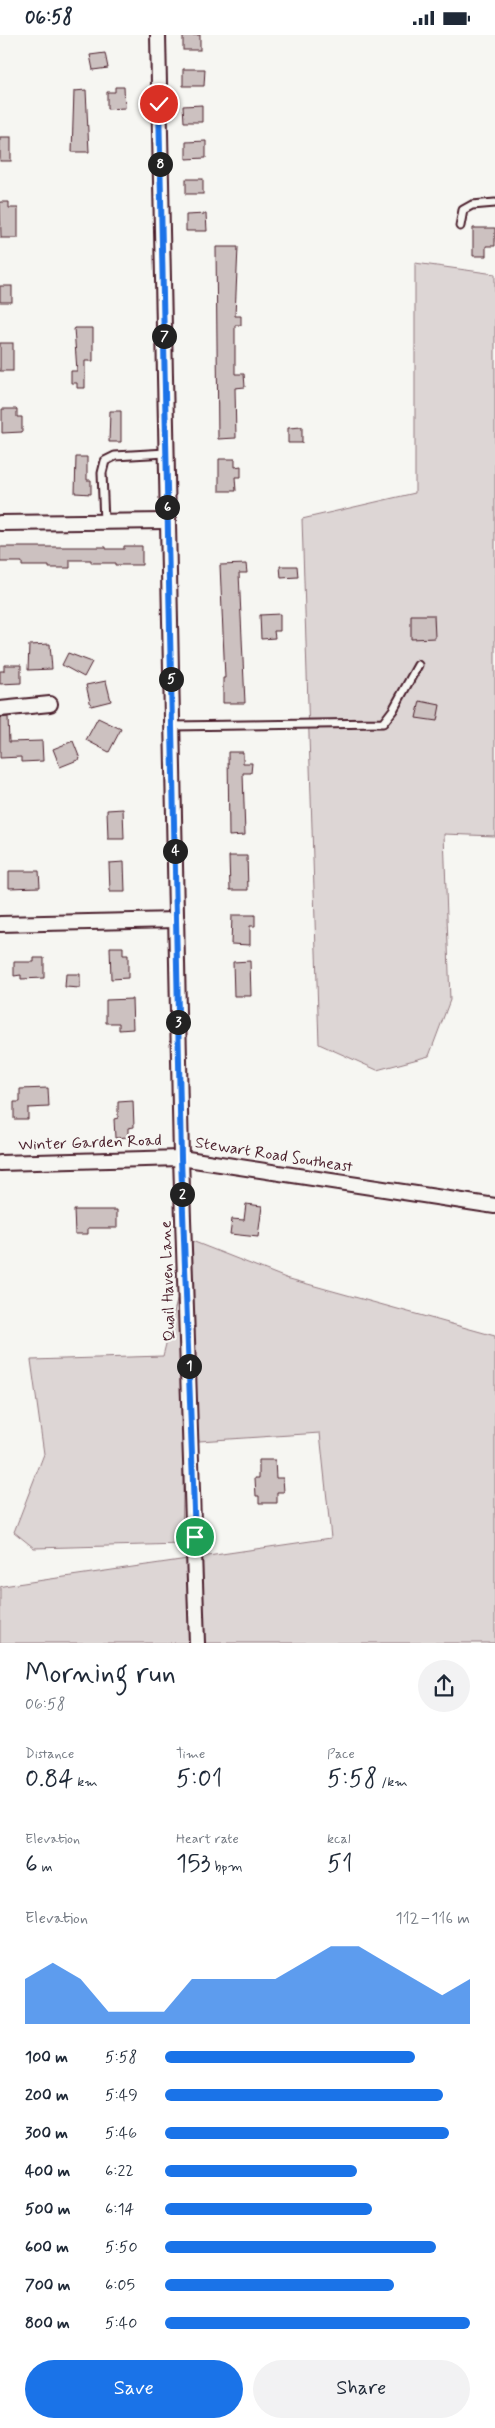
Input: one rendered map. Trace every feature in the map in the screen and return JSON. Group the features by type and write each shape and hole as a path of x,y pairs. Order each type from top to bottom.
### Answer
{"street":[{"name":"Stewart Road Southeast","path":"158,35 181,1158 495,1206"},
{"path":"0,523 167,521"},
{"path":"0,709 50,704"},
{"path":"0,924 177,920"},
{"name":"Winter Garden Road","path":"0,1163 181,1158"},
{"name":"Quail Haven Lane","path":"181,1158 197,1643"}],"lane":[{"path":"460,226 463,210 472,205 495,203"},
{"path":"104,522 102,479 105,461 115,456 166,453"},
{"path":"172,726 383,723 393,710 418,665"}],"shaded area":[{"path":"415,263 495,274 495,836 444,834 450,1000 429,1056 377,1070 319,1044 302,519 415,493"},
{"path":"192,1241 286,1278 495,1336 495,1643 0,1643 0,1587 3,1586 331,1538 320,1433 184,1442 182,1544 34,1548 14,1532 44,1454 31,1360 163,1356"}],"building":[{"path":"183,35 200,35 200,50 183,50"},
{"path":"105,53 108,68 93,70 90,55"},
{"path":"183,69 205,69 204,86 183,86"},
{"path":"115,87 124,87 125,108 107,109 107,92 115,92"},
{"path":"86,90 89,152 72,152 74,91"},
{"path":"202,105 202,122 184,122 183,106"},
{"path":"0,137 11,137 11,161 0,161"},
{"path":"206,141 206,158 186,159 186,142"},
{"path":"186,179 203,179 203,194 186,194"},
{"path":"0,202 9,202 9,208 18,208 18,238 1,238"},
{"path":"206,214 207,231 186,231 186,215"},
{"path":"473,228 495,228 495,246 486,246 486,256 473,256"},
{"path":"216,247 238,247 235,316 241,316 241,325 235,325 235,374 244,374 245,387 235,388 236,438 218,439"},
{"path":"0,286 12,286 12,302 0,302"},
{"path":"74,328 93,328 93,361 85,361 85,388 77,388 77,383 71,383 71,371 77,371"},
{"path":"0,343 13,343 13,371 0,371"},
{"path":"2,409 17,409 17,417 22,417 22,432 2,433"},
{"path":"110,411 121,411 121,442 109,442"},
{"path":"302,427 302,443 288,443 288,428"},
{"path":"76,457 87,457 87,480 91,480 91,494 75,493"},
{"path":"219,459 235,459 235,467 241,466 241,477 235,477 236,491 219,491"},
{"path":"124,546 142,546 142,565 115,565 115,563 91,563 91,560 70,560 70,568 49,568 49,566 22,566 22,562 0,562 0,547 106,547 106,549 124,549"},
{"path":"246,564 247,573 239,573 245,703 223,703 223,678 225,678 220,565"},
{"path":"280,566 297,566 298,577 281,578"},
{"path":"280,614 280,631 274,631 275,638 261,639 260,615"},
{"path":"411,615 434,615 435,638 411,639"},
{"path":"50,644 52,669 28,670 29,645"},
{"path":"68,653 92,662 84,677 62,665"},
{"path":"4,665 21,665 21,683 0,684 0,671 4,671"},
{"path":"106,681 111,701 91,706 86,685"},
{"path":"420,701 440,705 437,721 416,718"},
{"path":"8,717 9,742 42,741 43,761 21,762 21,757 0,758 0,718"},
{"path":"98,718 121,729 109,752 86,740"},
{"path":"73,741 80,759 60,767 53,749"},
{"path":"228,752 243,752 243,763 252,763 251,773 243,773 245,835 229,836"},
{"path":"123,809 124,839 108,839 107,810"},
{"path":"229,856 247,856 248,890 230,890"},
{"path":"124,862 125,892 110,892 109,863"},
{"path":"9,871 39,871 40,887 9,888"},
{"path":"232,915 255,915 255,926 250,926 250,945 231,944"},
{"path":"110,947 123,947 123,955 128,955 128,978 111,979"},
{"path":"34,958 44,958 44,978 21,979 21,975 14,976 14,962 34,962"},
{"path":"250,961 251,996 234,996 233,962"},
{"path":"66,974 80,974 80,988 65,987"},
{"path":"132,999 133,1029 119,1030 119,1023 106,1023 106,1000"},
{"path":"48,1088 49,1107 28,1108 28,1119 14,1119 14,1102 20,1102 20,1089"},
{"path":"133,1101 134,1127 128,1128 128,1137 115,1138 114,1119 118,1118 118,1102"},
{"path":"246,1204 262,1206 258,1237 230,1234 232,1219 244,1220"},
{"path":"74,1210 117,1210 117,1228 88,1228 88,1234 75,1234"},
{"path":"259,1460 275,1460 276,1478 283,1478 284,1492 277,1492 277,1503 259,1503 259,1496 256,1496 255,1478 259,1478"}],"route":[{"path":"159,104 181,1158 195,1537"}]}
